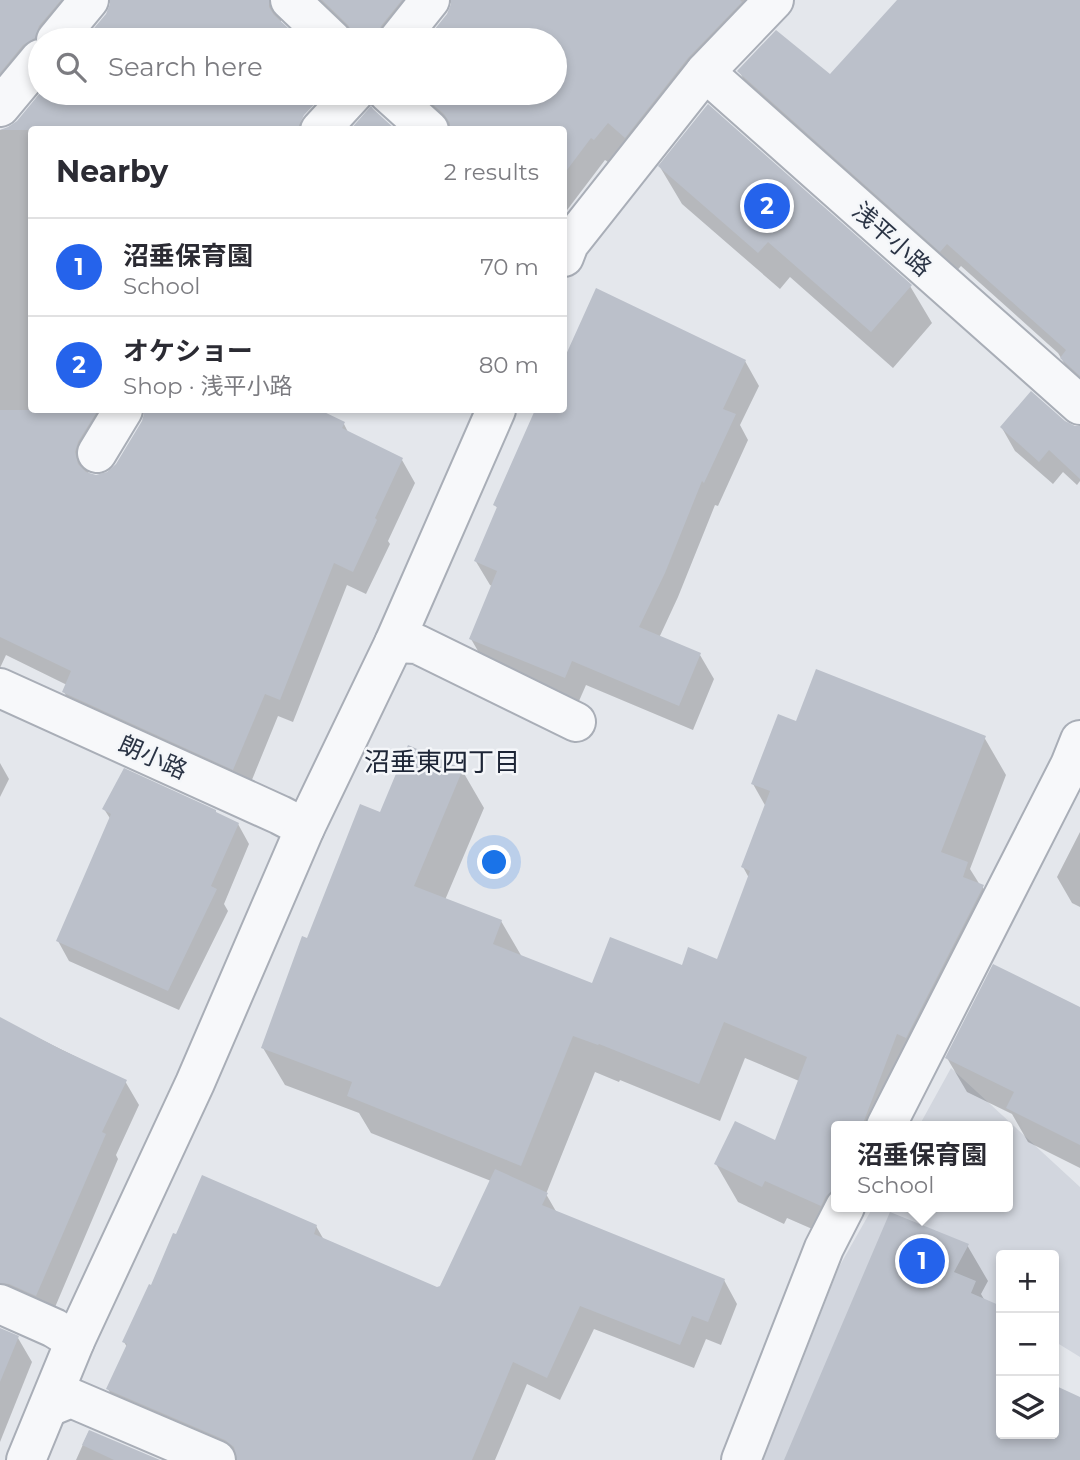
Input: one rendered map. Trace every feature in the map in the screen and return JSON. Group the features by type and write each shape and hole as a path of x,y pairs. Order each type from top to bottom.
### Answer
{"street":[{"path":"66,28 89,0"},
{"path":"290,0 319,28"},
{"path":"408,28 430,0"},
{"path":"567,245 705,72 774,0"},
{"name":"浅平小路","path":"705,72 1080,405"},
{"path":"0,107 28,73"},
{"path":"324,126 343,105"},
{"path":"401,105 425,126"},
{"path":"97,453 121,413"},
{"path":"26,1460 75,1341 195,1083 305,828 394,643 495,413"},
{"path":"394,643 417,644 576,722"},
{"name":"朗小路","path":"0,688 305,828"},
{"path":"889,1121 1070,765 1080,740"},
{"path":"741,1460 824,1248 842,1212"},
{"path":"0,1304 54,1328 75,1341"},
{"path":"49,1407 71,1398 216,1460"}],"shaded area":[{"path":"951,1068 1008,1121 922,1121"},
{"path":"1013,1125 1080,1187 1080,1357 1059,1344 1059,1250 996,1250 996,1428 983,1460 763,1460 839,1267 870,1212 1013,1212"}],"building":[{"path":"0,0 61,0 38,28 28,28 28,42 0,73"},
{"path":"110,0 269,0 269,7 274,15 288,28 94,28 106,14"},
{"path":"322,0 402,0 380,28 350,28"},
{"path":"451,0 742,2 688,58 625,138 608,123 594,140 591,138 567,170 567,126 450,126 444,114 434,105 567,105 567,28 436,28"},
{"path":"897,0 1080,0 1080,376 1060,358 1066,350 947,244 940,252 737,71 776,30 830,74"},
{"path":"708,104 912,285 871,332 768,242 758,253 658,166"},
{"path":"30,105 314,105 304,115 299,126 28,126 28,130 0,130 17,121"},
{"path":"371,106 392,126 354,126"},
{"path":"596,288 746,360 723,409 736,414 704,483 702,481 665,573 639,627 701,653 679,706 572,661 565,678 469,639 497,571 474,561 497,507 493,505 534,413 567,413 567,352"},
{"path":"1031,391 1065,421 1080,426 1080,479 1049,450 1039,462 1000,427"},
{"path":"0,410 28,410 28,413 96,413 78,442 75,452 78,464 86,472 96,475 107,472 116,464 144,413 326,413 345,422 342,428 403,458 353,572 334,563 280,700 265,694 233,770 62,692 71,671 0,637"},
{"path":"816,669 986,736 941,852 968,862 963,877 984,885 906,1038 897,1034 864,1121 831,1121 831,1192 821,1206 765,1181 762,1187 714,1164 735,1121 775,1140 807,1057 724,1022 699,1084 573,1036 521,1166 347,1096 352,1082 261,1048 302,936 307,938 360,804 380,812 408,745 463,769 414,886 502,920 493,944 592,983 610,937 682,965 688,947 717,959 750,871 741,867 770,791 751,784 778,714 796,721"},
{"path":"124,768 239,823 211,886 217,889 168,991 56,941 111,814 102,809"},
{"path":"993,964 1080,1007 1080,1145 1006,1108 1014,1092 945,1058"},
{"path":"0,1017 127,1080 102,1132 106,1134 36,1296 9,1284 0,1283"},
{"path":"495,1169 548,1193 542,1205 725,1279 708,1322 692,1316 680,1345 580,1306 547,1378 513,1362 472,1460 237,1460 234,1447 225,1440 106,1389 127,1344 122,1342 202,1175 317,1225 314,1234 437,1287 440,1286"},
{"path":"890,1212 969,1244 954,1272 976,1281 971,1293 996,1304 996,1439 1059,1439 1059,1387 1080,1397 1080,1460 784,1460"},
{"path":"0,1328 19,1336 0,1382"},
{"path":"89,1430 160,1460 114,1460 82,1445"}],"place":[{"name":"オケショー","path":"767,206"},
{"name":"沼垂保育園","path":"922,1261"}],"district":[{"name":"沼垂東四丁目","path":"442,762"}]}
